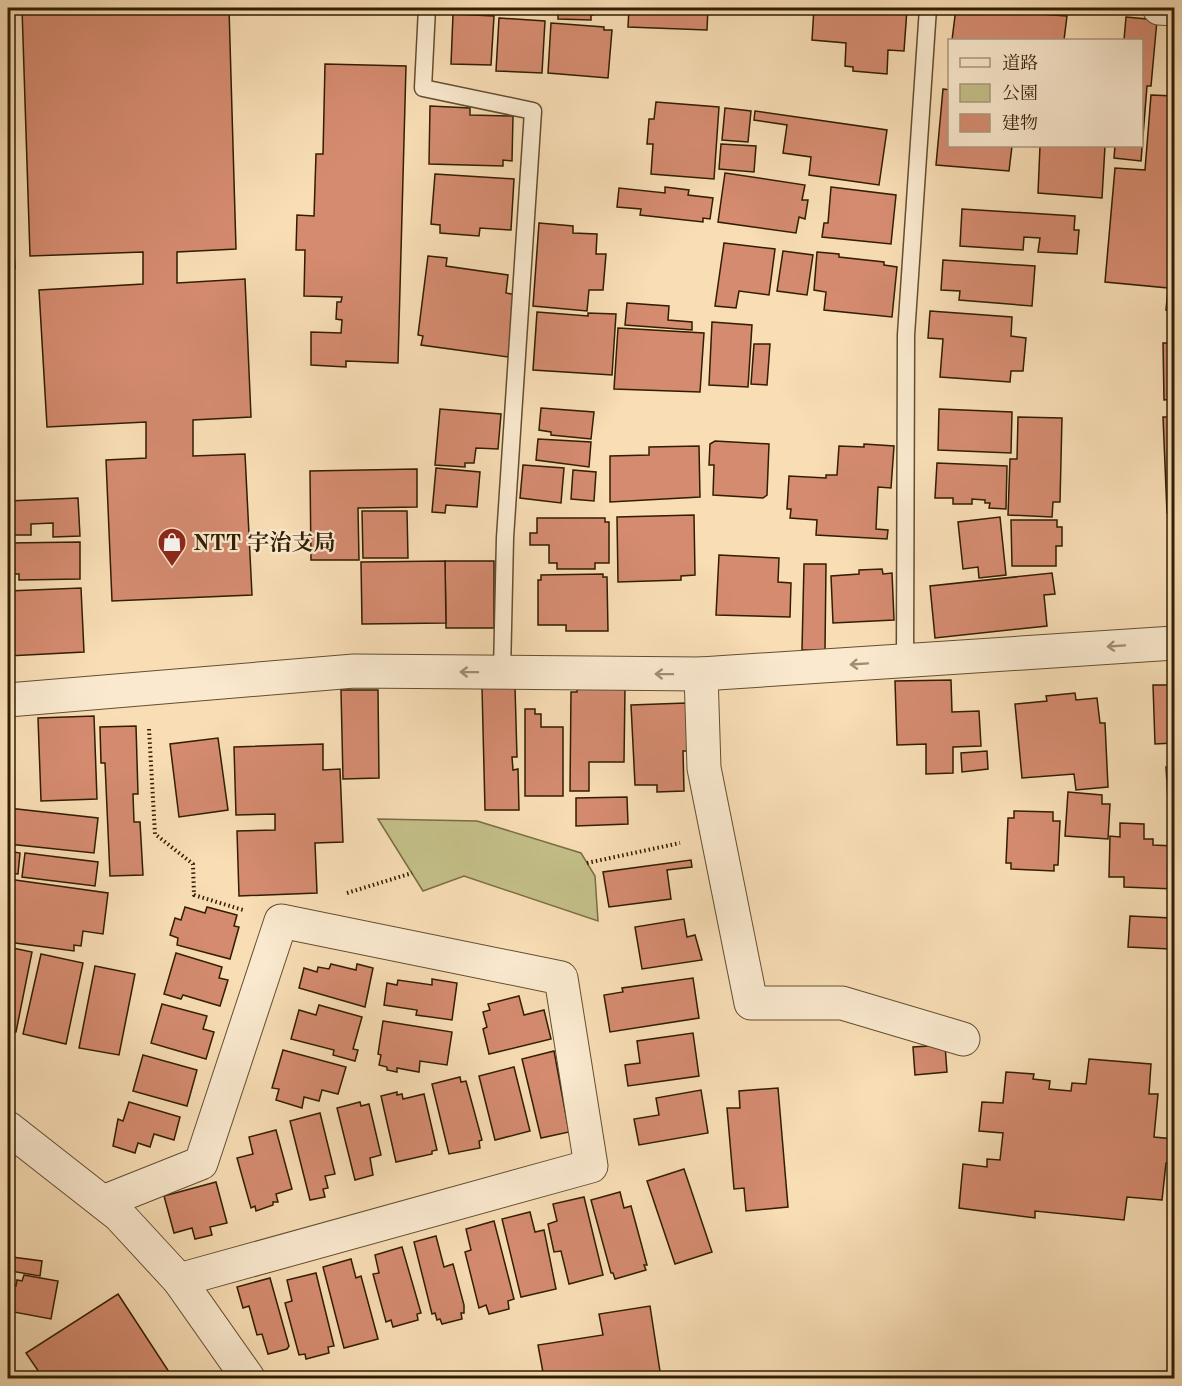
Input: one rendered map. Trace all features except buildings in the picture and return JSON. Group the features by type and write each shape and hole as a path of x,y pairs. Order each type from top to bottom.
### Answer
{"street":[{"path":"1159,8 1174,9"},
{"path":"8,700 354,671 701,674 1174,642"},
{"path":"701,674 704,768 751,1003 842,1003 963,1039"},
{"path":"103,1202 201,1163 281,921 561,978 591,1166 179,1280"},
{"path":"8,1128 119,1215 179,1280 248,1378"}],"lane":[{"path":"427,8 423,88 533,111 505,538 502,672"},
{"path":"905,661 906,335 928,8"}],"path":[{"path":"146,688 155,834 193,864 194,895 281,921"},
{"path":"587,863 717,835"}],"green space":[{"path":"378,819 477,821 581,853 595,876 598,921 464,876 423,891"}],"place":[{"name":"NTT 宇治支局","path":"172,568"}]}
